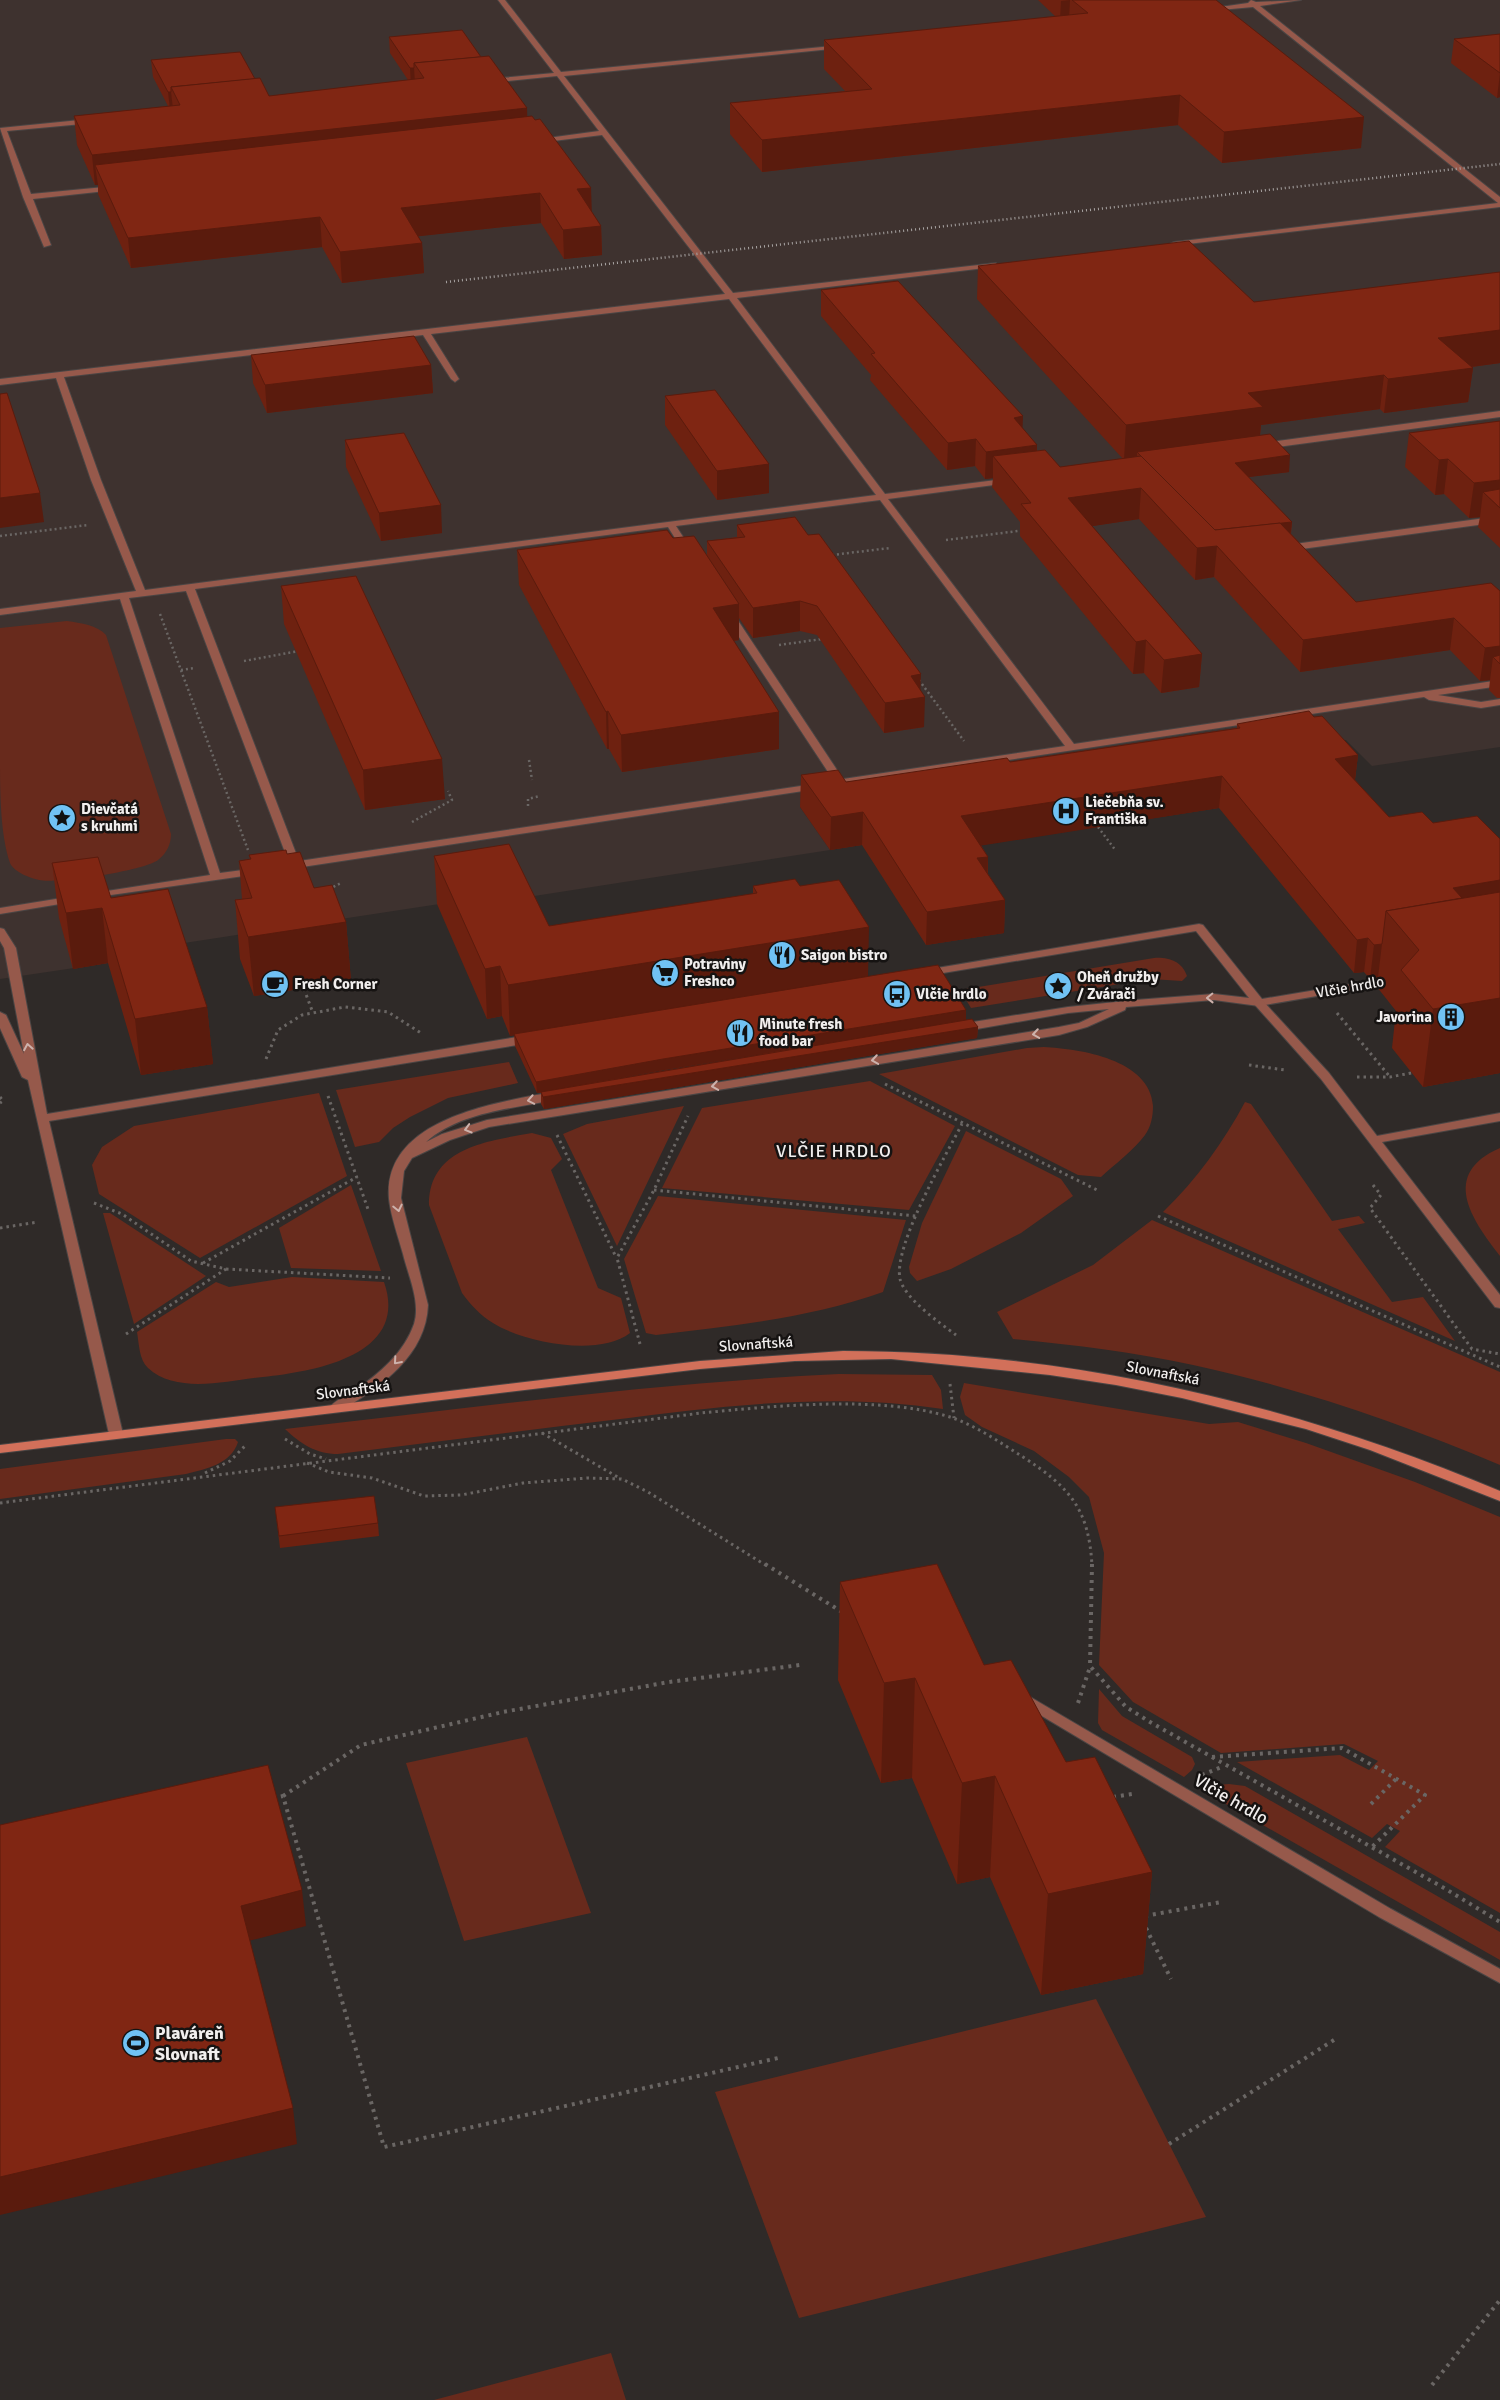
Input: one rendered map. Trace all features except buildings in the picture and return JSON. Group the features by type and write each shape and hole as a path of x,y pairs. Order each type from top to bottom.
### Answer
{"main road":[{"name":"Slovnaftská","path":"0,1449 748,1360 813,1356 892,1355 1090,1375 1196,1395 1358,1441 1416,1461 1500,1496"}],"street":[{"path":"501,0 731,296 883,496 916,544 1071,747"},
{"path":"1198,10 1252,2 1298,0"},
{"path":"1252,2 1500,201"},
{"path":"478,82 845,46"},
{"path":"47,246 1,130 102,120"},
{"path":"536,141 604,134"},
{"path":"27,198 125,187"},
{"path":"1165,245 1500,206"},
{"path":"0,382 1007,264"},
{"path":"426,332 455,379"},
{"path":"59,375 141,593"},
{"path":"1256,447 1500,414"},
{"path":"0,612 1019,479"},
{"path":"1275,550 1500,519"},
{"path":"670,524 696,564"},
{"path":"189,587 296,865"},
{"path":"124,596 216,877"},
{"path":"726,610 840,782"},
{"path":"0,911 1500,683"},
{"path":"1417,695 1481,705 1500,702"},
{"path":"913,975 1199,927 1258,1003 1325,1076 1500,1304"},
{"path":"0,931 10,948 37,1095 116,1434"},
{"name":"Vlčie hrdlo","path":"952,1029 1068,1010 1135,1003 1214,997 1258,1003 1405,978"},
{"path":"400,1161 446,1137 487,1124 1059,1031 1084,1025 1135,1003"},
{"path":"0,1015 37,1095"},
{"path":"43,1118 544,1036"},
{"path":"336,1408 364,1392 383,1376 409,1346 419,1329 422,1306 395,1198 394,1182 400,1161 424,1136 458,1118 518,1102 566,1093"},
{"path":"1375,1140 1500,1117"},
{"name":"Vlčie hrdlo","path":"1003,1686 1325,1878 1500,1977"}],"path":[{"path":"0,536 113,522"},
{"path":"827,556 1018,531"},
{"path":"160,612 256,871"},
{"path":"752,649 826,638"},
{"path":"181,670 302,650"},
{"path":"917,677 980,761"},
{"path":"529,760 532,780"},
{"path":"406,826 452,800 448,791"},
{"path":"1098,827 1116,851"},
{"path":"304,989 313,1013"},
{"path":"266,1060 278,1030 302,1015 344,1007 388,1012 425,1035"},
{"path":"1335,1010 1390,1077"},
{"path":"1249,1065 1290,1071"},
{"path":"1353,1077 1390,1077 1420,1071"},
{"path":"880,1081 962,1124 1097,1190"},
{"path":"325,1088 369,1212"},
{"path":"0,1097 2,1100 0,1104"},
{"path":"617,1258 654,1190 691,1110"},
{"path":"954,1418 949,1391 953,1360 962,1339 931,1316 900,1278 900,1265 916,1216 962,1124"},
{"path":"557,1134 617,1258 640,1344"},
{"path":"203,1264 357,1177"},
{"path":"1369,1179 1381,1195 1370,1208 1472,1349 1500,1354"},
{"path":"654,1190 916,1216"},
{"path":"94,1203 122,1214 191,1261 226,1269 393,1278"},
{"path":"1158,1216 1500,1367"},
{"path":"0,1228 38,1222"},
{"path":"126,1334 226,1269"},
{"path":"0,1503 199,1475 711,1413 813,1405 889,1407 954,1418 1021,1456 1053,1477 1072,1494 1085,1522 1093,1550 1090,1666 1080,1701 1062,1720"},
{"path":"542,1433 648,1492 850,1617"},
{"path":"279,1434 310,1454 330,1460"},
{"path":"199,1475 230,1461 243,1447"},
{"path":"307,1463 329,1472 372,1478 424,1496 461,1495 523,1483 588,1478 622,1479"},
{"path":"263,1800 283,1796 361,1746 513,1710 669,1682 800,1665"},
{"path":"1090,1666 1126,1707 1500,1922"},
{"path":"1211,1757 1342,1748 1425,1794 1372,1847"},
{"path":"1371,1804 1397,1778"},
{"path":"283,1796 384,2147 778,2058"},
{"path":"1107,1799 1116,1797"},
{"path":"1140,1918 1221,1902"},
{"path":"1145,1926 1172,1978"},
{"path":"1169,2144 1334,2040"},
{"path":"1432,2385 1500,2300"}],"shaded area":[{"path":"0,0 1500,0 1500,747 1372,766 1346,740 1306,742 800,807 830,850 515,899 511,893 106,955 108,963 0,979"},
{"path":"67,621 93,627 106,635 171,838 164,854 158,860 149,864 100,876 49,881 31,878 15,869 10,863 4,838 0,784 0,628"},
{"path":"1154,958 1164,958 1178,963 1187,976 1182,981 1151,979 971,1008 960,990"},
{"path":"1044,1047 1076,1050 1111,1060 1127,1067 1140,1077 1149,1090 1153,1110 1147,1132 1136,1146 1101,1177 1078,1175 879,1074 1027,1048"},
{"path":"509,1062 518,1083 448,1098 410,1117 393,1128 379,1142 355,1147 336,1090"},
{"path":"870,1081 955,1126 909,1210 662,1188 702,1108"},
{"path":"319,1093 347,1176 200,1258 99,1194 92,1165 102,1147 134,1126"},
{"path":"1245,1102 1251,1104 1332,1221 1359,1216 1365,1223 1338,1229 1392,1302 1423,1297 1455,1341 1163,1212 1187,1187 1208,1160 1228,1132"},
{"path":"684,1106 617,1246 563,1134 587,1124"},
{"path":"966,1131 1061,1179 1073,1196 1021,1233 951,1269 917,1281 910,1273 909,1267 922,1223"},
{"path":"532,1133 551,1138 562,1159 551,1170 598,1288 621,1298 630,1333 617,1340 581,1346 542,1341 524,1336 488,1320 476,1310 462,1293 429,1205 432,1186 439,1170 450,1159 464,1150 497,1139"},
{"path":"1500,1148 1500,1256 1479,1227 1471,1212 1466,1184 1471,1171 1482,1159"},
{"path":"351,1185 381,1271 291,1268 279,1228"},
{"path":"658,1196 906,1220 883,1292 799,1315 656,1335 646,1333 624,1259"},
{"path":"103,1213 110,1213 206,1276 134,1324"},
{"path":"1152,1220 1500,1372 1500,1465 1387,1421 1272,1384 1171,1360 1081,1346 1013,1339 997,1312 1093,1265"},
{"path":"292,1277 384,1282 388,1308 382,1329 368,1345 349,1357 325,1366 276,1376 214,1383 185,1383 171,1381 159,1376 145,1365 140,1351 137,1332 216,1282 229,1287"},
{"path":"839,1374 932,1375 941,1390 943,1409 902,1404 819,1401 736,1406 338,1454 330,1454 309,1447 285,1429 700,1383"},
{"path":"964,1383 1209,1424 1238,1422 1306,1443 1415,1482 1500,1517 1500,1913 1385,1847 1400,1831 1387,1824 1372,1838 1237,1762 1340,1755 1369,1770 1378,1761 1344,1744 1221,1753 1133,1702 1099,1665 1104,1553 1089,1497 1069,1477 1034,1451 982,1427 965,1415 960,1397"},
{"path":"235,1439 238,1442 230,1456 217,1464 194,1472 0,1499 0,1469"},
{"path":"1099,1689 1122,1716 1192,1757 1195,1764 1192,1770 1184,1777 1102,1730 1098,1723"},
{"path":"527,1737 591,1913 464,1941 406,1763"},
{"path":"1218,1785 1245,1786 1500,1932 1500,1960 1205,1792"},
{"path":"1096,1999 1206,2217 799,2318 715,2092"},
{"path":"611,2353 626,2400 434,2400"}],"railway":[{"path":"446,282 1500,164"}],"place":[{"name":"Liečebňa sv. Františka","path":"1066,811"},
{"name":"Dievčatá s kruhmi","path":"62,818"},
{"name":"Saigon bistro","path":"782,955"},
{"name":"Potraviny Freshco","path":"665,973"},
{"name":"Fresh Corner","path":"275,984"},
{"name":"Oheň družby / Zvárači","path":"1058,986"},
{"name":"Vlčie hrdlo","path":"897,994"},
{"name":"Javorina","path":"1451,1017"},
{"name":"Minute fresh food bar","path":"740,1033"},
{"name":"Plaváreň Slovnaft","path":"136,2043"}],"district":[{"name":"VLČIE HRDLO","path":"834,1151"}]}
